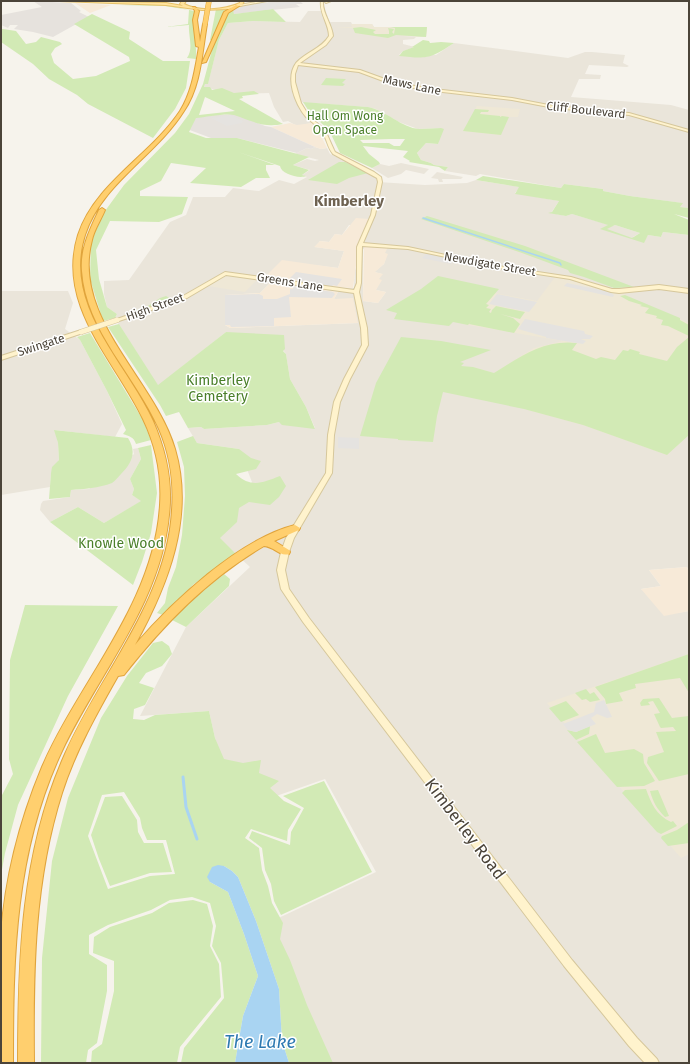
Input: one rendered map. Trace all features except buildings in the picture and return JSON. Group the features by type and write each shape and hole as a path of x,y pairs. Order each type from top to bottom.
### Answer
{"highway":[{"path":"26,1063 25,977 30,903 38,853 54,796 70,756 94,706 138,630 164,573 175,531 177,497 175,464 163,427 142,390 107,337 92,305 87,288 87,246 98,217 109,199 168,137 187,113 198,91 204,62 209,1"},
{"path":"4,1063 9,930 16,880 30,824 47,772 61,740 125,627 146,584 159,546 166,505 166,488 158,442 139,402 90,323 78,283 78,251 84,231 97,205 111,187 165,133 183,109 192,91 200,52 214,1"},
{"path":"204,62 226,12 238,5"},
{"path":"192,8 197,11 195,20 200,52"},
{"path":"94,706 149,635 190,594 228,564 263,543 284,532 296,528"},
{"path":"263,543 274,544 285,552"}],"main road":[{"path":"61,1 153,4 192,8 223,8 238,5 242,3 242,1"},
{"path":"153,4 183,1 182,4 192,8"}],"street":[{"path":"238,5 266,1"},
{"path":"322,1 321,5 325,16 330,23 331,30 329,39 326,43 298,64 293,73 300,105 310,119 324,132 331,150 339,157 368,169 379,177 380,182 372,215 360,244 359,283 356,292"},
{"path":"322,6 328,1"},
{"name":"Maws Lane","path":"298,64 355,70 395,84 527,102"},
{"name":"Cliff Boulevard","path":"527,102 554,107 621,113 645,118 689,131"},
{"name":"Newdigate Street","path":"360,244 418,250 498,267 571,278 611,290 619,291 659,287 689,291"},
{"name":"Greens Lane","path":"225,273 356,292"},
{"name":"High Street","path":"82,332 185,297 225,273"},
{"name":"Kimberley Road","path":"356,292 364,328 364,345 342,389 334,413 329,473 296,528 285,552 281,570 286,589 306,620 559,952 633,1042 653,1063"},
{"name":"Swingate","path":"1,358 82,332"}],"shaded area":[{"path":"33,1 71,3 81,11 79,12 89,17 53,37 14,29 18,25 10,25 8,28 1,25 1,15 42,7"},
{"path":"277,1 300,1 303,4 296,4 300,7 234,14 232,10 245,5"},
{"path":"299,1 301,3 276,6 271,8 273,9 253,11 249,9 259,8 256,6 245,8 248,9 238,9 248,5 262,3"},
{"path":"75,3 111,5 90,13"},
{"path":"308,11 323,11 329,22 372,24 374,27 427,27 426,37 403,36 416,37 414,39 403,40 403,44 415,47 403,51 399,55 436,55 454,43 568,58 585,52 625,55 623,63 629,66 627,67 589,65 585,74 601,75 600,79 579,79 571,97 671,105 689,110 689,208 679,207 682,203 630,196 603,191 603,189 564,184 561,188 480,174 476,176 445,171 448,167 434,165 421,160 417,153 426,143 438,144 441,128 418,129 399,122 376,109 368,107 298,102 303,113 312,123 297,126 288,121 283,122 274,107 269,93 232,94 204,87 205,84 208,83 219,40 228,23 253,21 300,22"},
{"path":"351,24 372,24 374,27 427,27 426,37 396,35 388,38 355,33 353,28 335,28 352,27"},
{"path":"477,106 520,109 518,117 509,117 501,135 463,131"},
{"path":"236,114 271,127 315,147 311,149 307,148 297,153 237,138 211,138 187,129 197,116"},
{"path":"231,115 243,121 242,123 227,126 211,118"},
{"path":"290,123 297,125 312,123 319,132 327,148 321,149 315,147 271,127"},
{"path":"315,147 321,149 327,148 330,154 355,165 376,177 378,182 425,185 467,183 476,180 520,187 515,193 559,201 551,213 566,216 572,214 613,226 615,225 640,233 633,237 644,241 648,235 661,237 663,232 689,235 689,571 687,567 649,570 661,586 641,589 677,613 689,611 689,1063 324,1063 268,923 376,872 325,779 236,810 215,738 209,711 140,716 186,627 250,567 214,534 252,482 239,449 197,443 188,428 201,427 204,429 267,425 279,422 315,428 306,407 290,379 286,354 283,350 226,332 158,386 115,318 117,314 107,307 104,294 104,281 129,280 170,222 186,215 193,197 225,197 233,188 259,191 279,180 294,184 307,177 302,175 310,170 293,165 307,159 315,161 319,160 295,154 307,148 311,149","holes":["349,225 351,225 357,265 355,270 354,288 332,287 314,265 338,268 344,251 315,247 320,241 329,242 335,234 342,235","363,249 387,254 384,264 374,272 382,274 378,279 376,290 386,292 378,303 363,301","271,282 338,292 334,299 358,323 230,328 225,325 225,295 260,293"]},
{"path":"401,163 429,169 424,174 406,170 401,174 388,178 372,168 380,164 389,166"},
{"path":"437,172 463,177 461,179 442,179 443,182 439,182 438,179 431,178"},
{"path":"356,218 369,219 359,243 353,288 332,287 265,277 282,260 338,268 344,251 314,247 320,241 329,242 335,234 342,235"},
{"path":"364,246 388,247 385,253 388,254 384,264 375,272 383,274 379,279 382,280 376,290 386,292 378,303 363,301"},
{"path":"426,254 455,259 451,264 422,258"},
{"path":"296,272 342,279 337,286 333,285 332,287 297,282 298,280 290,278"},
{"path":"226,275 258,279 245,292 208,286"},
{"path":"555,277 568,279 613,293 622,293 643,304 689,323 689,435 667,455 583,425 524,409 473,367 494,373 534,348 563,341 468,325 495,293 537,301"},
{"path":"271,282 338,292 334,299 353,298 358,323 230,328 225,325 225,295 260,293"},
{"path":"567,283 610,292 614,295 613,297 564,286"},
{"path":"293,286 333,292 335,294 332,298 289,297 291,317 274,318 274,326 231,327 230,325 225,325 225,295 259,294 263,296 263,299 277,299 290,294 290,289 293,289"},
{"path":"1,291 68,291 73,303 65,329 80,340 107,391 122,424 115,437 55,430 58,443 59,460 51,473 50,487 1,495"},
{"path":"497,294 537,302 529,312 489,304"},
{"path":"525,319 584,331 585,334 593,336 590,339 581,339 586,341 583,344 546,338 518,329"},
{"path":"338,437 359,438 359,449 338,448"},
{"path":"138,448 141,459 130,479 134,489 132,495 142,501 104,523 78,507 50,522 40,510 43,501 70,497 71,490 89,489 134,454 133,449"},
{"path":"687,567 689,571 689,611 664,616 641,589 661,586 649,570"},
{"path":"689,654 689,854 681,858 547,703"},
{"path":"604,700 612,717 607,718 597,714 591,718 596,724 576,732 568,730 563,724 594,712 596,703"}],"green space":[{"path":"262,3 245,5 233,10 234,14 273,9 286,22 253,21 228,23 219,40 208,84 205,84 204,87 210,87 212,90 222,88 234,93 254,91 259,94 242,96 243,98 239,99 283,124 269,125 252,122 234,115 221,115 196,118 189,132 206,138 237,138 309,157 293,165 309,170 302,175 306,176 295,176 281,169 280,166 238,152 275,165 266,165 266,170 270,178 256,178 241,187 190,183 206,168 171,163 161,181 140,191 140,196 188,197 182,214 159,222 110,221 96,250 99,279 107,307 117,314 115,318 103,321 90,279 91,241 105,211 124,185 175,133 189,114 203,84 212,50 227,11 245,4","holes":["205,97 235,111 199,115"]},
{"path":"162,4 194,11 196,59 187,58 190,50 189,25 166,27 188,24 189,10 165,6 119,5"},
{"path":"230,8 226,10 212,40 210,40 216,9"},
{"path":"92,14 130,32 129,39 163,61 190,61 186,88 175,109 153,138 88,104 77,95 49,79 33,64 1,42 1,29 3,29 16,31 26,44 36,42 41,37 60,42 62,44 55,48 51,54 54,63 73,79 96,76 130,61 129,57 74,24"},
{"path":"361,27 376,30 373,32 375,34 389,34 388,28 394,29 392,32 394,34 395,28 390,27 427,27 426,37 396,35 388,38 355,33 353,28"},
{"path":"423,40 429,41 430,43 454,43 428,57 399,56 403,51 414,47 412,47"},
{"path":"326,78 346,79 342,83 345,84 343,86 321,85"},
{"name":"Hall Om Wong Open Space","path":"303,102 368,107 381,112 406,126 419,129 444,129 438,144 426,143 417,153 421,160 434,165 448,167 445,171 439,167 409,162 410,161 403,157 408,151 363,146 380,164 372,168 340,153 329,130 310,113","holes":["405,139 400,146 394,146 389,143 363,143 360,140"]},
{"path":"475,109 489,110 488,112 481,112 480,114 509,117 501,135 463,131"},
{"path":"339,162 345,162 368,173 349,178 337,184 308,180"},
{"path":"483,176 561,188 564,184 603,189 603,191 630,196 683,203 680,207 689,208 689,218 674,214 689,220 689,235 663,232 661,237 648,235 644,243 600,229 608,225 572,214 566,216 548,213 552,212 559,201 515,194 519,187 476,180","holes":["615,225 640,233 632,238 607,229"]},
{"path":"427,216 525,246 634,287 614,288 570,273 568,270 522,253 421,219"},
{"path":"438,276 499,289 486,304 489,305 486,308 491,309 489,312 491,313 496,306 525,312 520,319 500,314 513,318 520,324 514,333 469,324 474,318 468,325 453,322 449,326 394,319 397,313 386,310 421,289"},
{"path":"625,295 680,318 680,320 689,325 689,336 668,326 661,325 663,320 656,318 657,316 645,313 649,308 640,306 642,305 629,301 620,296"},
{"path":"166,296 171,299 126,315 125,314 148,306"},
{"name":"Kimberley Cemetery","path":"119,324 158,385 226,332 284,335 285,349 283,351 286,354 290,379 306,407 315,429 282,425 279,422 267,425 204,429 201,427 188,428 179,412 166,416 108,327"},
{"path":"90,333 143,420 151,440 136,444 133,438 123,434 126,430 107,391 77,337"},
{"path":"401,337 441,341 491,350 460,362 464,363 461,366 473,367 494,373 533,350 565,342 577,343 572,350 596,359 601,357 615,360 623,350 628,351 630,349 640,352 639,354 667,361 677,347 689,337 689,435 667,455 583,425 524,409 443,392 433,442 360,436 376,383"},
{"path":"54,430 128,438 131,443 133,453 132,457 125,470 112,483 86,489 71,490 70,497 49,499 52,467 59,460 58,443"},
{"path":"193,436 197,443 239,449 251,458 261,461 256,469 236,474 241,478 252,483 257,483 268,481 280,476 286,486 279,497 270,505 249,502 239,508 237,522 220,538 237,555 194,584 163,615 157,613 165,603 168,588 176,567 182,535 185,496 184,467 177,442"},
{"name":"Knowle Wood","path":"151,445 157,493 151,533 133,585 50,522 78,507 104,523 141,501 132,495 134,489 130,479 141,459 138,448"},
{"path":"224,574 230,579 229,586 186,627 172,620 194,598"},
{"path":"25,605 118,606 68,696 18,805 5,853 1,875 1,797 13,774 9,759 10,660"},
{"path":"162,641 169,646 172,654 162,666 146,673 139,683 154,688 145,705 134,709 133,719 144,720 155,715 209,711 215,738 224,759 243,763 261,760 259,773 279,781 270,788 284,801 301,809 288,830 287,841 251,829 245,838 259,848 262,870 272,903 283,923 280,939 333,1063 289,1063 282,1041 279,989 256,921 238,877 224,866 210,882 228,892 258,976 243,1016 235,1063 181,1063 184,1048 224,998 221,963 212,946 216,926 210,903 192,897 170,900 151,910 108,925 89,935 89,954 107,965 107,991 97,1043 88,1050 86,1063 41,1063 42,958 52,861 68,798 101,718 127,676 153,643","holes":["124,792 140,818 147,840 166,840 175,874 150,876 108,889 88,836 102,795"]},
{"path":"689,654 689,693 680,678 635,684 636,688 619,693 623,701 606,704 605,699 595,687"},
{"path":"586,689 590,694 594,692 600,700 590,702 586,699 582,700 575,693"},
{"path":"659,698 672,718 689,716 689,774 659,781 647,763 648,757 664,752 656,732 676,731 673,727 660,727 654,714 660,713 653,701 648,702 650,705 641,706 640,703 643,699"},
{"path":"566,701 579,715 561,722 549,708"},
{"path":"590,726 589,734 576,740 567,730 576,732"},
{"path":"596,734 605,753 634,749 643,754 644,763 655,781 644,786 617,787 577,742"},
{"path":"324,781 372,872 281,915 274,901 271,884 265,870 262,848 249,838 252,831 290,845 291,832 304,808 283,796"},
{"path":"646,789 652,804 661,816 671,822 673,821 677,826 661,834 657,832 622,793 625,790"},
{"path":"658,790 669,816 665,817 662,814 652,799 650,791"},
{"path":"122,796 137,820 138,832 144,843 163,843 172,872 150,873 110,886 91,835 105,797"},
{"path":"689,822 689,843 668,846 661,838 662,836 677,830"},
{"path":"193,900 207,904 213,926 210,946 219,964 221,997 180,1047 177,1063 91,1063 92,1051 102,1044 114,991 114,961 93,953 94,937 110,927 152,913 169,903"}],"water":[{"name":"The Lake","path":"218,865 224,866 238,877 256,921 279,989 282,1041 289,1063 235,1063 243,1016 258,976 228,892 210,882 207,877 212,867"}],"waterway":[{"path":"423,218 560,263 561,265"},
{"path":"183,777 186,807 197,839"}],"district":[{"name":"Kimberley","path":"349,201"}]}
